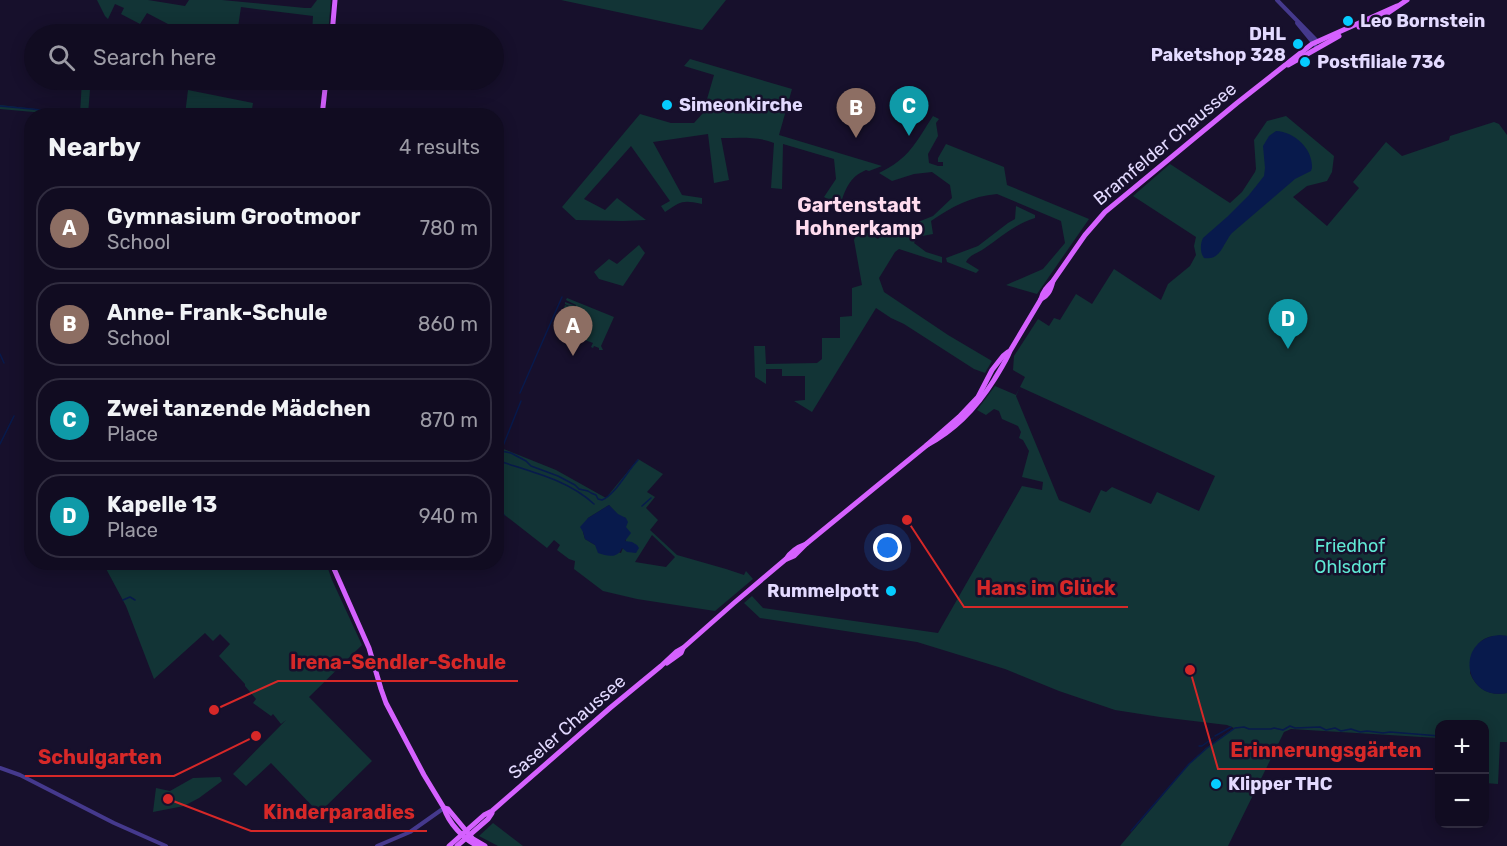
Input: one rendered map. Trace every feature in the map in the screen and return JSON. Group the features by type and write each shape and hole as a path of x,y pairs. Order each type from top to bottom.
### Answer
{"main road":[{"path":"333,24 335,0"},
{"name":"Bramfelder Chaussee","path":"727,609 954,424 978,397 992,370 1010,351 1041,299 1051,289 1053,281 1085,235 1105,212 1284,67 1317,44 1407,0"},
{"path":"323,108 325,90"},
{"path":"335,570 371,652 386,703 424,776 444,808 448,809 466,835 478,846"},
{"name":"Saseler Chaussee","path":"449,846 488,819 492,811 727,609"},
{"path":"466,835 485,846"},
{"name":"Saseler Chaussee","path":"457,846 466,835"}],"street":[{"path":"1277,0 1295,20 1301,23 1317,44"},
{"path":"0,768 20,775 114,823 166,846"},
{"path":"377,846 410,832 444,808"}],"green space":[{"path":"97,0 148,0 185,6 189,0 222,0 311,8 317,0 331,0 329,24 313,24 313,16 241,7 238,24 168,24 147,13 140,24 121,14 124,8 115,4 108,19"},
{"path":"561,0 726,0 702,30"},
{"path":"690,59 792,89 779,135 882,166 866,170 855,176 846,189 840,206 824,197 836,179 834,159 783,144 782,189 771,188 774,143 755,138 721,138 729,180 714,183 708,134 653,142 682,195 702,198 702,204 682,202 665,212 661,206 670,201 631,146 584,199 605,210 617,198 646,220 576,220 562,207 640,114 671,123 694,123 703,113 714,75 684,66"},
{"path":"81,90 90,90 89,108 80,108"},
{"path":"188,90 253,103 252,108 186,108"},
{"path":"0,105 27,108 24,108 24,111 0,109"},
{"path":"933,116 939,119 936,123 938,136 928,154 929,163 943,166 943,162 938,162 938,158 946,144 1004,167 1007,185 1089,219 1037,294 1006,285 1043,269 1065,243 1061,221 997,194 962,203 931,221 933,234 917,237 914,243 926,252 942,257 942,263 899,249 879,278 884,292 992,361 985,373 974,369 876,308 812,412 794,401 805,400 805,376 782,376 782,369 766,369 766,384 755,377 754,346 765,346 766,364 817,363 822,359 822,338 840,338 840,317 852,316 852,288 862,285 854,240 856,235 864,231 878,239 883,233 890,237 903,228 933,216 952,198 950,185 932,172 914,174 892,181 879,173 905,156"},
{"name":"Friedhof Ohlsdorf","path":"1286,116 1334,156 1332,172 1327,181 1307,186 1293,197 1327,226 1359,188 1353,182 1386,142 1402,156 1449,140 1450,136 1494,122 1499,124 1507,135 1507,636 1489,637 1479,644 1470,673 1480,688 1495,694 1507,693 1507,742 1500,742 1498,784 1489,783 1489,720 1435,720 1435,738 1291,729 1284,732 1228,846 1120,846 1189,764 1206,748 1234,728 1227,725 1115,710 1005,669 917,642 760,618 744,603 752,596 763,608 938,633 1022,486 1042,490 1043,482 1022,477 1029,451 1023,440 1019,438 1021,432 1018,426 1002,419 999,411 994,409 986,415 977,410 995,386 1016,395 1020,387 1025,377 1013,370 1014,356 1038,319 1049,326 1054,318 1060,320 1076,294 1092,304 1114,269 1161,300 1168,284 1190,266 1196,255 1194,246 1196,237 1133,196 1170,164 1230,203 1242,192 1256,169 1254,140 1267,121","holes":["1020,387 1215,476 1199,511 1157,492 1151,504 1112,487 1106,492 1101,490 1090,513 1059,500 1016,396"]},
{"path":"1016,206 1035,215 1035,218 1015,227 969,258 966,262 979,270 976,273 947,262 946,258 978,246 1015,219"},
{"path":"639,245 645,253 623,286 599,279 594,272 609,259 617,264"},
{"path":"567,298 614,317 601,346 603,350 591,347 593,343 578,340 580,336 571,330 569,322 560,318 565,305 575,309 565,304 565,302 576,306 566,300"},
{"path":"504,449 556,470 606,498 638,459 663,474 647,492 655,497 646,508 658,520 650,530 677,555 744,575 746,571 753,579 715,611 637,599 603,591 574,569 575,561 557,550 560,545 554,540 547,548 504,514","holes":["609,505 619,516 626,518 626,540 621,553 595,545 585,539 583,532 588,518","652,535 675,557 666,567 635,562"]},
{"path":"107,570 328,570 362,645 309,697 372,761 319,813 271,763 246,786 233,774 286,720 281,724 273,714 271,716 253,703 256,699 219,656 230,644 220,634 213,641 205,633 154,679 126,606"},
{"path":"220,777 222,781 184,806 153,812 156,788 170,791 193,778"},
{"path":"493,823 523,846 498,846 479,836"}],"water":[{"path":"1276,131 1290,135 1302,143 1312,161 1311,171 1295,179 1232,233 1218,254 1204,258 1201,248 1203,238 1249,195 1264,176 1263,146 1269,136"},
{"path":"609,505 626,518 628,522 626,527 631,533 625,541 637,545 639,548 636,553 627,552 622,548 618,554 608,556 598,553 595,545 585,539 580,527 588,518"},
{"path":"1500,635 1507,636 1507,693 1492,693 1481,688 1473,679 1470,657 1485,639"}],"waterway":[{"path":"0,106 24,108"},
{"path":"520,393 562,297"},
{"path":"0,354 4,363"},
{"path":"504,444 521,401"},
{"path":"0,444 14,416"},
{"path":"504,452 511,453 531,466 558,476 602,500 617,488 638,460"},
{"path":"504,463 561,483 594,504"},
{"path":"642,506 651,498"},
{"path":"123,600 130,597 135,600"},
{"path":"1131,831 1189,764 1235,728 1283,730 1290,726 1295,728 1320,727 1326,730 1335,728 1341,731 1351,729 1360,732 1435,736"},
{"path":"1215,736 1231,727"},
{"path":"1199,746 1213,738"}],"place":[{"name":"Leo Bornstein","path":"1348,21"},
{"name":"DHL Paketshop 328","path":"1298,44"},
{"name":"Postfiliale 736","path":"1305,62"},
{"name":"Simeonkirche","path":"667,105"},
{"name":"Zwei tanzende Mädchen","path":"909,136"},
{"name":"Anne- Frank-Schule","path":"856,138"},
{"name":"Kapelle 13","path":"1288,349"},
{"name":"Gymnasium Grootmoor","path":"573,356"},
{"name":"Hans im Glück","path":"907,520"},
{"name":"Rummelpott","path":"891,591"},
{"name":"Erinnerungsgärten","path":"1190,670"},
{"name":"Irena-Sendler-Schule","path":"214,710"},
{"name":"Schulgarten","path":"256,736"},
{"name":"Klipper THC","path":"1216,784"},
{"name":"Kinderparadies","path":"168,799"}],"district":[{"name":"Gartenstadt Hohnerkamp","path":"859,216"}]}
